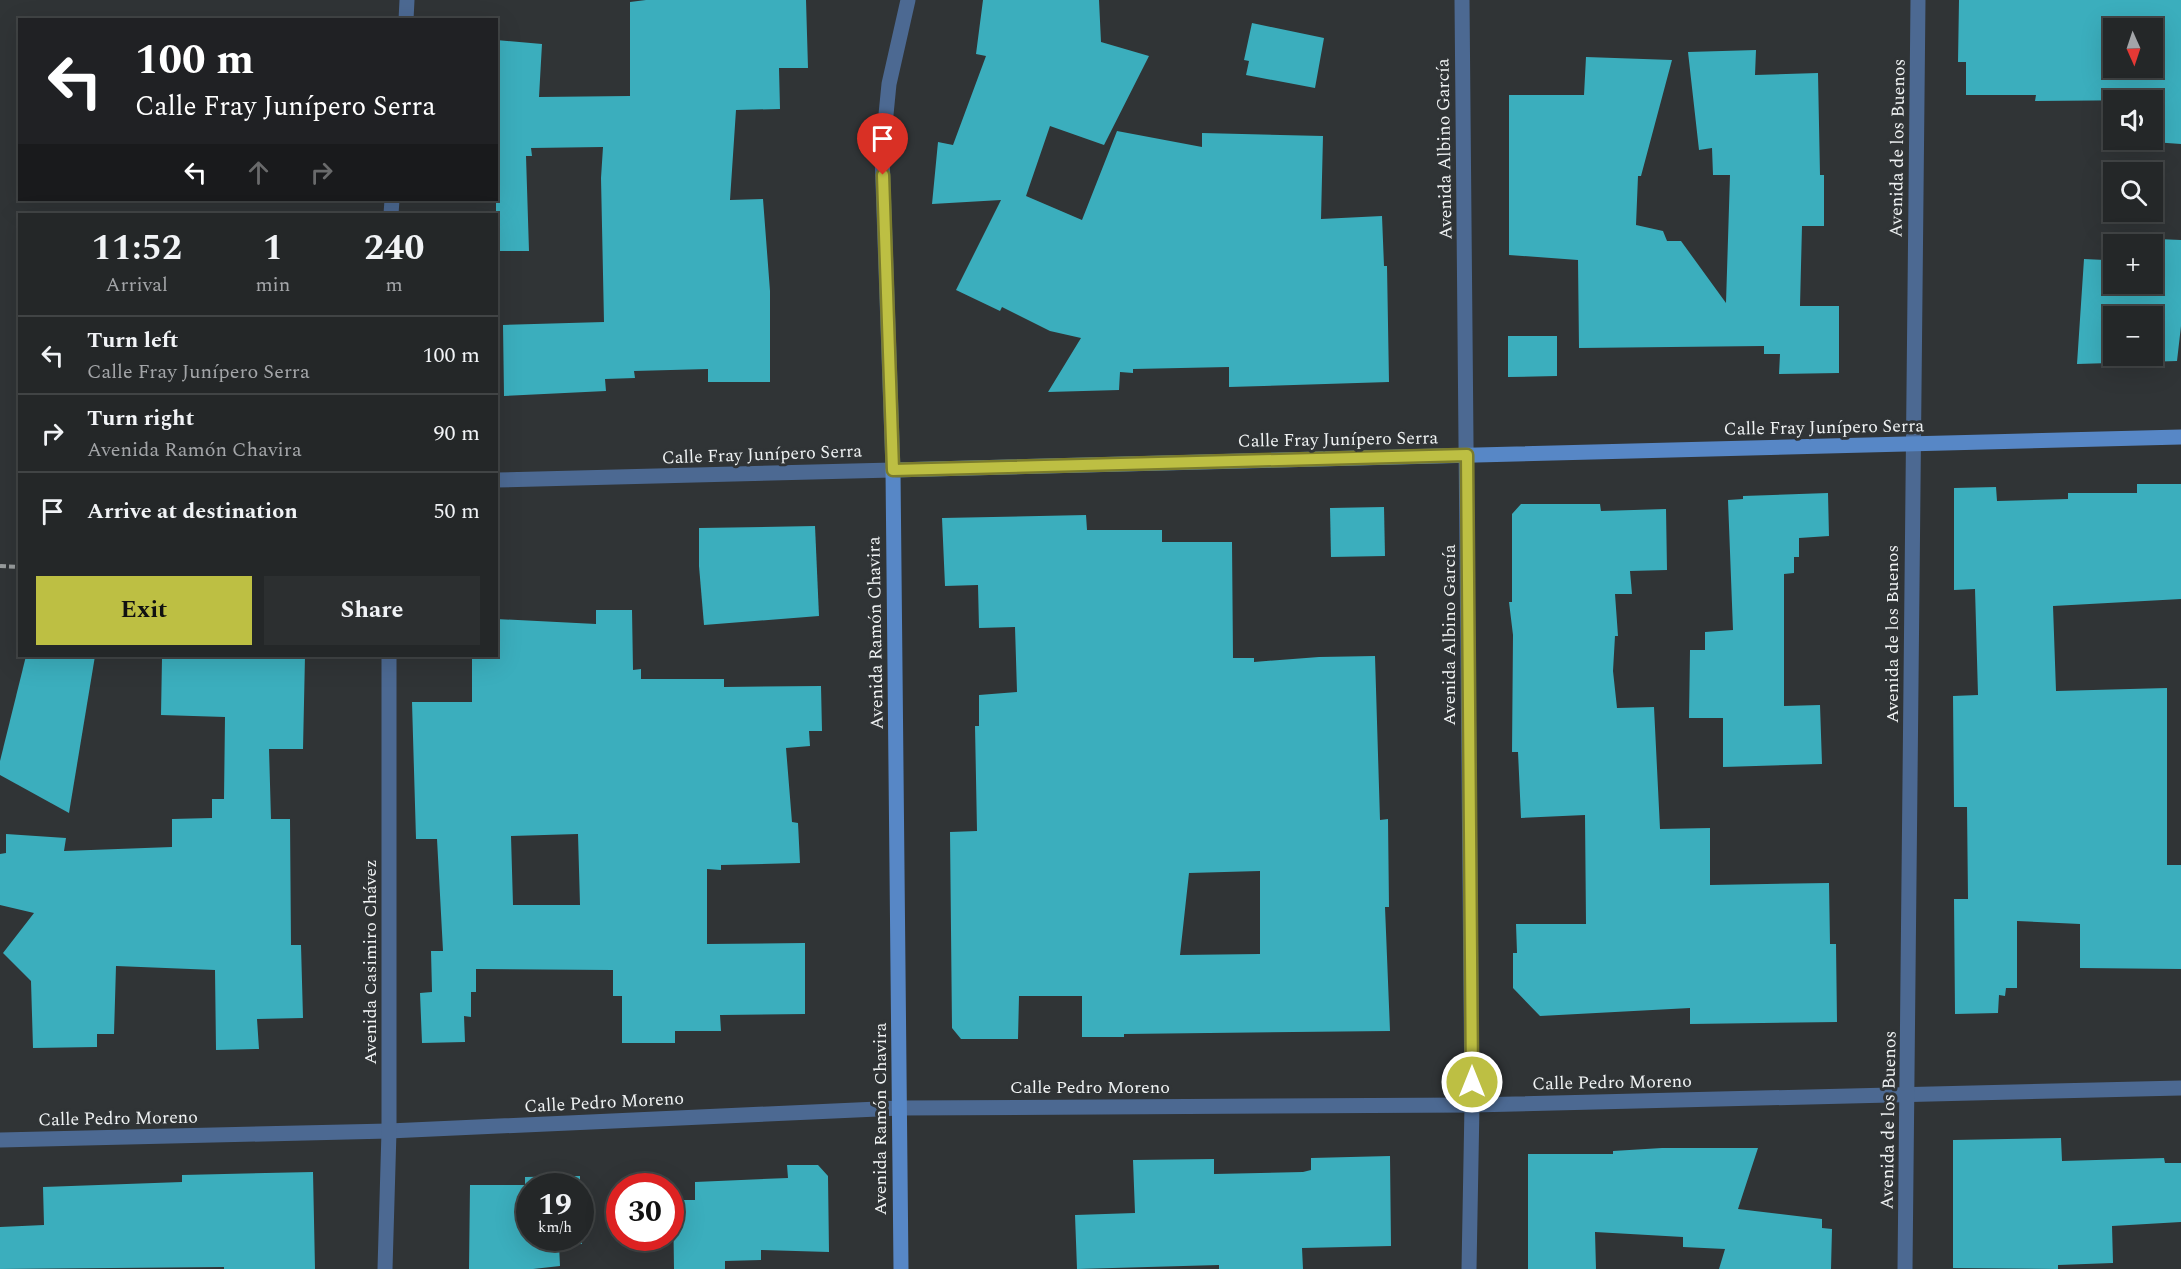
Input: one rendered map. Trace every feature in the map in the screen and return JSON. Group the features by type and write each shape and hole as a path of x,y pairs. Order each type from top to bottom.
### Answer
{"main road":[{"name":"Calle Fray Junípero Serra","path":"893,470 2181,437"},
{"name":"Avenida Ramón Chavira","path":"893,470 901,1269"}],"street":[{"path":"406,18 407,0"},
{"name":"Avenida Ramón Chavira","path":"893,470 882,155 889,84 908,0"},
{"name":"Avenida Albino García","path":"1462,0 1472,1105 1469,1269"},
{"name":"Avenida de los Buenos","path":"1905,1269 1918,0"},
{"name":"Calle Fray Junípero Serra","path":"498,480 893,470"},
{"name":"Avenida Casimiro Chávez","path":"385,1269 389,1131 389,657"},
{"name":"Calle Pedro Moreno","path":"0,1140 389,1131 900,1108 1472,1105 2181,1088"}],"path":[{"path":"0,566 18,567"}],"building":[{"path":"646,0 806,0 808,68 779,68 780,109 736,110 730,200 763,199 770,291 770,382 708,382 708,369 634,371 635,378 605,379 606,391 504,396 503,325 604,322 601,178 603,147 531,148 532,156 526,156 529,251 498,251 496,201 498,201 498,40 542,44 539,97 630,96 630,2"},
{"path":"983,0 1099,0 1101,42 1149,56 1104,145 1050,126 1026,196 1082,220 1117,131 1202,147 1202,133 1323,136 1321,219 1382,216 1384,266 1387,266 1389,382 1229,387 1229,367 1133,369 1133,373 1120,372 1119,390 1048,392 1081,338 1050,331 1002,307 1000,311 956,290 1001,200 932,204 938,142 953,145 986,56 976,54"},
{"path":"1959,0 2181,0 2181,144 2163,143 2163,90 2103,90 2103,100 2035,101 2036,95 1966,95 1966,62 1958,62"},
{"path":"1252,23 1324,38 1315,88 1246,75 1249,61 1244,60"},
{"path":"1756,50 1755,75 1818,73 1820,175 1824,175 1824,226 1802,226 1800,306 1839,306 1839,373 1779,374 1780,354 1764,354 1764,346 1579,348 1578,260 1509,255 1509,95 1584,95 1586,57 1672,60 1641,176 1638,176 1636,225 1663,231 1667,241 1681,241 1726,303 1730,175 1713,175 1712,148 1699,150 1688,52"},
{"path":"2163,239 2181,240 2181,326 2177,361 2163,361 2163,306 2103,306 2103,363 2077,364 2084,259 2103,260 2103,294 2163,294"},
{"path":"1508,336 1557,336 1557,376 1508,377"},
{"path":"2137,484 2181,484 2181,599 2053,606 2056,691 2167,688 2167,865 2181,865 2181,969 2080,968 2080,924 2017,921 2017,988 2006,988 2005,996 1999,995 1998,1013 1955,1014 1954,899 1968,899 1967,807 1954,807 1953,696 1978,695 1975,589 1954,590 1954,488 1996,487 1997,501 2068,499 2068,493 2137,493"},
{"path":"1828,493 1829,536 1799,538 1799,557 1794,557 1794,573 1784,574 1784,706 1820,705 1822,764 1723,767 1723,718 1689,718 1690,650 1705,650 1705,632 1733,630 1728,500 1743,499 1743,496"},
{"path":"1521,504 1600,504 1601,511 1666,509 1667,570 1630,571 1632,594 1615,594 1618,636 1615,636 1613,671 1617,708 1654,707 1660,829 1710,828 1710,885 1829,883 1830,944 1836,944 1837,1022 1690,1024 1690,1008 1540,1016 1513,988 1513,953 1517,953 1516,924 1586,924 1585,815 1521,818 1518,752 1512,752 1513,635 1509,602 1512,602 1512,514"},
{"path":"1384,507 1385,556 1331,557 1330,508"},
{"path":"1086,515 1087,530 1162,530 1162,542 1232,542 1233,658 1254,658 1254,662 1375,656 1380,820 1388,819 1389,907 1385,907 1390,1031 1124,1034 1124,1037 1082,1037 1082,996 1019,996 1018,1039 961,1039 952,1028 950,832 977,831 975,726 979,726 979,695 1017,692 1015,627 979,628 978,585 945,586 942,518","holes":["1260,871 1260,954 1180,955 1189,873"]},
{"path":"815,526 819,616 704,625 699,566 699,528"},
{"path":"596,610 632,610 633,670 641,669 641,679 724,679 724,687 821,686 822,731 809,731 810,746 786,748 792,822 798,823 800,863 721,865 721,870 707,869 707,944 805,943 805,1014 720,1015 721,1031 675,1031 675,1043 622,1043 622,996 613,996 613,970 476,969 476,992 471,992 471,1017 464,1016 465,1042 422,1043 420,993 432,992 431,951 443,951 437,839 416,839 412,702 472,702 472,657 498,657 498,619 596,624","holes":["578,834 580,905 513,905 511,836"]},
{"path":"26,657 95,657 69,813 0,775 0,761"},
{"path":"305,657 303,749 269,749 271,819 290,819 291,945 301,945 303,1018 257,1019 259,1049 216,1050 215,970 116,966 114,1034 97,1034 97,1047 33,1048 31,981 3,953 34,913 0,905 0,854 6,853 6,834 66,838 64,851 172,847 172,819 212,818 212,799 224,799 225,717 161,715 162,658"},
{"path":"2061,1138 2062,1161 2164,1158 2165,1163 2181,1163 2181,1222 2112,1226 2113,1263 2058,1265 2058,1269 1953,1268 1953,1140"},
{"path":"1662,1148 1758,1148 1738,1209 1822,1219 1822,1228 1832,1229 1831,1269 1719,1269 1725,1249 1683,1247 1683,1237 1595,1232 1596,1269 1528,1269 1528,1154 1613,1154 1613,1151"},
{"path":"1390,1156 1391,1246 1302,1248 1303,1269 1219,1269 1219,1265 1077,1269 1075,1215 1135,1213 1133,1160 1214,1159 1214,1174 1303,1172 1311,1170 1311,1158"},
{"path":"787,1165 818,1165 828,1176 829,1252 761,1250 761,1260 725,1261 725,1269 674,1269 674,1251 684,1251 684,1200 695,1200 695,1182 788,1178"},
{"path":"313,1172 315,1269 224,1269 224,1267 0,1269 0,1227 44,1225 43,1187 182,1182 182,1175"},
{"path":"470,1185 516,1185 516,1251 559,1251 560,1266 533,1269 469,1269"}],"route":[{"path":"883,175 893,470 1467,455 1472,1082"}]}
